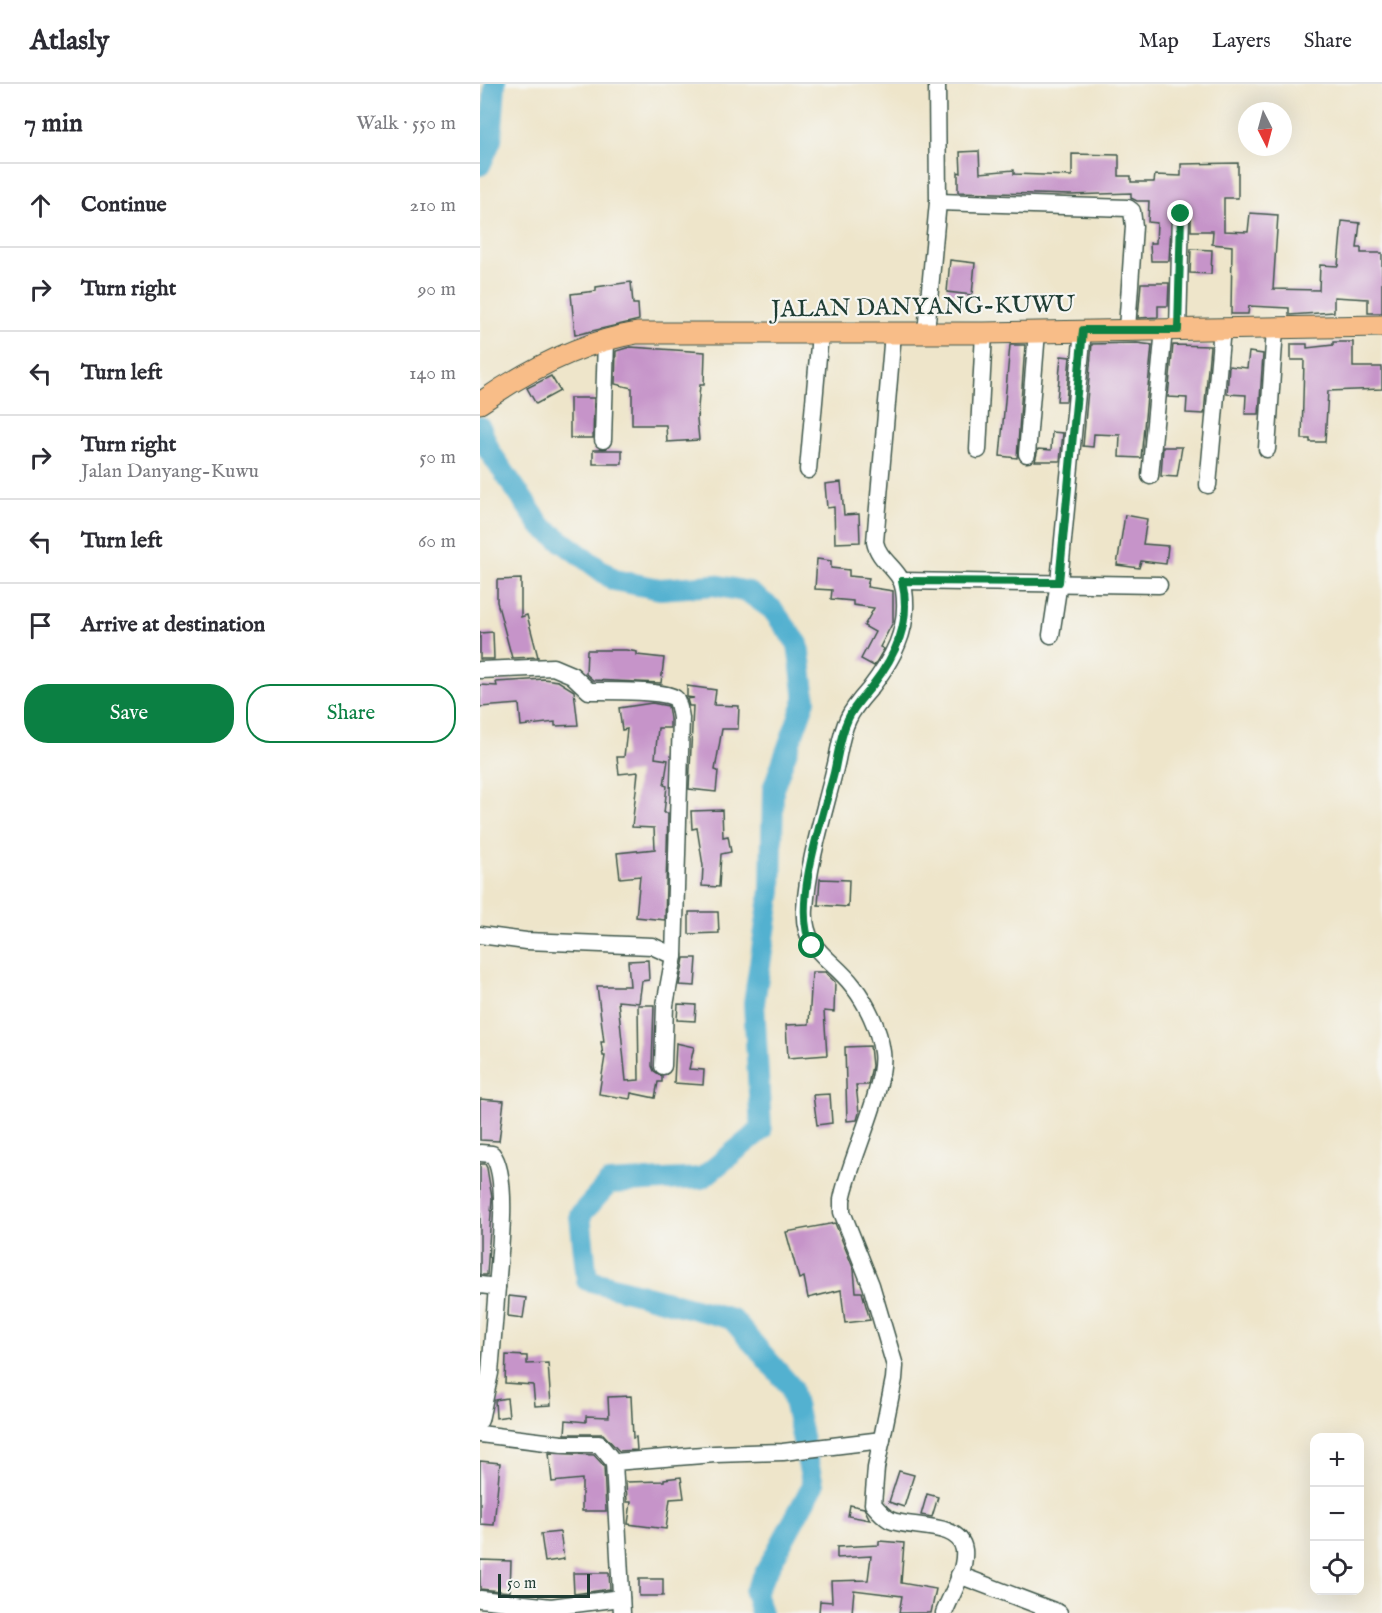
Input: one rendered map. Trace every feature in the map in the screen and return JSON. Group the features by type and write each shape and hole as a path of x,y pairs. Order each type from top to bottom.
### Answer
{"main road":[{"name":"JALAN DANYANG-KUWU","path":"487,398 566,355 606,340 637,333 984,333 1382,326"}],"street":[{"path":"926,333 938,202 937,84"},
{"path":"938,202 1128,208 1132,211 1134,226 1127,329"},
{"path":"1150,476 1171,329 1181,214"},
{"path":"1208,486 1222,328"},
{"path":"1267,449 1275,328"},
{"path":"1051,635 1059,582 1083,330"},
{"path":"1027,454 1037,332"},
{"path":"893,333 875,542 881,556 897,571 902,581 904,620 896,650 854,708 844,729 817,839 804,918 807,938 812,946 842,972 864,1002 882,1051 880,1077 842,1200 842,1212 871,1284 895,1366 873,1486 873,1504 891,1520 946,1531 957,1537 964,1551 959,1575 944,1613"},
{"path":"978,450 984,333"},
{"path":"808,470 820,334"},
{"path":"603,440 606,340"},
{"path":"902,581 1159,585"},
{"path":"480,669 553,667 572,675 589,691 663,695 677,700 681,718 674,956 665,1005 663,1066"},
{"path":"480,935 526,941 652,946 674,956"},
{"path":"480,1153 492,1154 496,1159 501,1182 488,1286 483,1402 480,1420"},
{"path":"480,1434 541,1442 598,1444 614,1462 622,1606 551,1610 480,1599"},
{"path":"614,1462 715,1454 783,1452 882,1440"},
{"path":"959,1575 1059,1613"}],"building":[{"path":"979,151 980,173 1014,170 1014,174 1072,176 1072,154 1119,155 1119,176 1131,176 1131,182 1154,182 1155,175 1181,176 1181,164 1238,163 1238,198 1224,198 1224,231 1248,232 1250,213 1278,215 1273,289 1319,290 1320,265 1338,266 1342,221 1360,223 1357,248 1361,248 1361,253 1382,253 1382,313 1368,313 1368,299 1334,297 1334,312 1289,315 1289,308 1249,306 1248,314 1231,314 1232,246 1212,244 1213,231 1191,231 1191,214 1187,205 1181,204 1172,209 1169,261 1151,261 1150,243 1156,243 1157,223 1148,222 1149,201 1137,201 1131,198 1131,193 1071,195 958,192 958,172 961,173 960,152"},
{"path":"1191,249 1212,250 1211,274 1190,273"},
{"path":"950,260 975,263 972,295 947,292"},
{"path":"631,282 633,304 638,304 639,320 575,335 571,294 596,291 596,287"},
{"path":"1141,283 1169,283 1168,306 1158,306 1158,317 1138,318"},
{"path":"1333,342 1353,342 1353,367 1382,367 1382,389 1328,391 1325,442 1310,442 1310,439 1302,439 1304,360 1291,360 1291,344 1307,344 1307,348 1333,345"},
{"path":"1092,344 1152,345 1141,458 1119,457 1120,435 1094,434 1093,447 1083,446"},
{"path":"1010,345 1025,345 1017,458 1000,456"},
{"path":"1173,345 1210,346 1204,414 1186,413 1187,398 1168,397"},
{"path":"630,347 705,352 704,385 700,385 697,419 699,440 667,442 666,425 632,425 632,388 615,384 616,351"},
{"path":"1249,352 1263,354 1259,414 1245,414 1246,395 1227,394 1229,366 1247,368"},
{"path":"1061,356 1070,357 1066,401 1057,401"},
{"path":"551,376 560,391 536,404 527,388"},
{"path":"570,398 594,398 593,438 570,438"},
{"path":"1052,432 1063,433 1060,461 1035,461 1038,449 1051,450"},
{"path":"1163,447 1182,447 1177,477 1161,476"},
{"path":"593,450 622,450 622,464 593,464"},
{"path":"841,482 844,515 859,514 860,542 835,543 834,507 827,508 825,484"},
{"path":"1125,515 1147,519 1143,544 1168,546 1166,564 1141,561 1139,568 1117,565"},
{"path":"817,559 831,561 831,568 849,570 849,576 869,578 867,587 893,591 893,622 880,647 884,649 874,666 861,659 875,632 864,626 874,608 853,605 853,601 831,599 832,590 815,589"},
{"path":"521,579 521,617 527,615 538,657 512,658 497,602 497,580"},
{"path":"493,632 494,659 480,659 480,633"},
{"path":"587,650 626,650 637,652 637,655 664,658 661,683 593,680 586,674"},
{"path":"544,679 558,681 574,691 578,725 555,726 555,722 521,726 519,704 480,707 480,685 497,686 496,682"},
{"path":"687,686 716,690 714,705 739,706 738,729 722,729 715,770 718,771 716,792 689,789 693,706 689,706 687,699 694,698 687,697"},
{"path":"652,703 668,706 670,719 670,728 658,728 655,758 668,760 664,785 667,786 664,813 668,813 665,920 636,917 640,876 620,878 617,853 655,849 654,828 632,827 638,772 619,774 617,757 624,757 627,729 622,730 619,708"},
{"path":"722,810 723,837 728,836 731,852 721,854 719,887 702,886 703,866 697,828 692,829 691,811"},
{"path":"820,879 849,880 848,907 818,905"},
{"path":"689,912 718,912 719,933 689,934"},
{"path":"684,958 697,958 695,986 679,985"},
{"path":"648,960 649,980 642,981 639,1003 618,1001 626,1081 639,1080 638,1005 654,1005 652,1066 654,1071 662,1076 662,1082 658,1082 655,1098 631,1093 630,1099 599,1094 605,1056 603,1056 601,1042 604,1042 597,986 630,986 628,961"},
{"path":"812,972 825,972 835,982 834,1012 824,1011 827,1055 788,1058 786,1025 809,1024"},
{"path":"678,1004 696,1005 695,1021 677,1020"},
{"path":"676,1043 694,1047 689,1069 704,1070 703,1085 674,1083"},
{"path":"870,1046 872,1066 868,1085 856,1085 859,1113 857,1120 847,1121 845,1047"},
{"path":"830,1094 832,1123 817,1125 813,1095"},
{"path":"480,1099 504,1101 499,1141 480,1140"},
{"path":"480,1164 485,1164 487,1168 492,1198 487,1275 480,1275"},
{"path":"835,1223 854,1270 856,1292 862,1292 870,1320 845,1323 841,1290 808,1298 804,1277 799,1279 786,1232"},
{"path":"509,1296 526,1298 523,1318 508,1316"},
{"path":"506,1355 527,1356 527,1364 548,1363 551,1405 535,1406 533,1385 505,1383"},
{"path":"631,1396 633,1438 636,1437 637,1450 619,1451 603,1434 565,1434 566,1420 586,1422 586,1416 609,1417 608,1397"},
{"path":"507,1398 509,1416 496,1418 495,1400"},
{"path":"549,1453 594,1455 604,1466 606,1511 582,1511 582,1479 552,1482"},
{"path":"480,1461 500,1463 494,1525 480,1524"},
{"path":"899,1471 914,1475 904,1507 889,1502"},
{"path":"681,1477 684,1498 670,1499 666,1529 628,1524 631,1502 627,1502 626,1482 664,1481 664,1479"},
{"path":"927,1494 938,1497 932,1517 921,1515"},
{"path":"850,1505 864,1508 870,1520 848,1516"},
{"path":"560,1532 564,1559 545,1562 541,1534"},
{"path":"879,1541 904,1543 901,1583 936,1589 931,1613 899,1613 902,1596 854,1590 852,1613 819,1613 820,1601 832,1602 831,1581 868,1580 871,1556 837,1558 837,1547 879,1545"},
{"path":"480,1560 511,1561 510,1592 480,1589"},
{"path":"573,1573 609,1573 610,1589 574,1594"},
{"path":"639,1579 663,1579 663,1596 639,1596"}],"waterway":[{"path":"480,165 491,140 495,84"},
{"path":"480,427 490,452 541,526 614,580 660,589 714,585 748,592 772,609 798,644 805,700 773,789 771,891 754,1003 761,1130 702,1178 609,1183 580,1215 587,1280 732,1319 791,1387 813,1485 755,1592 761,1613"}],"route":[{"path":"812,946 807,938 805,908 817,839 844,729 854,708 896,650 904,620 905,603 902,581 1059,582 1083,330 1178,330 1181,214"}]}
